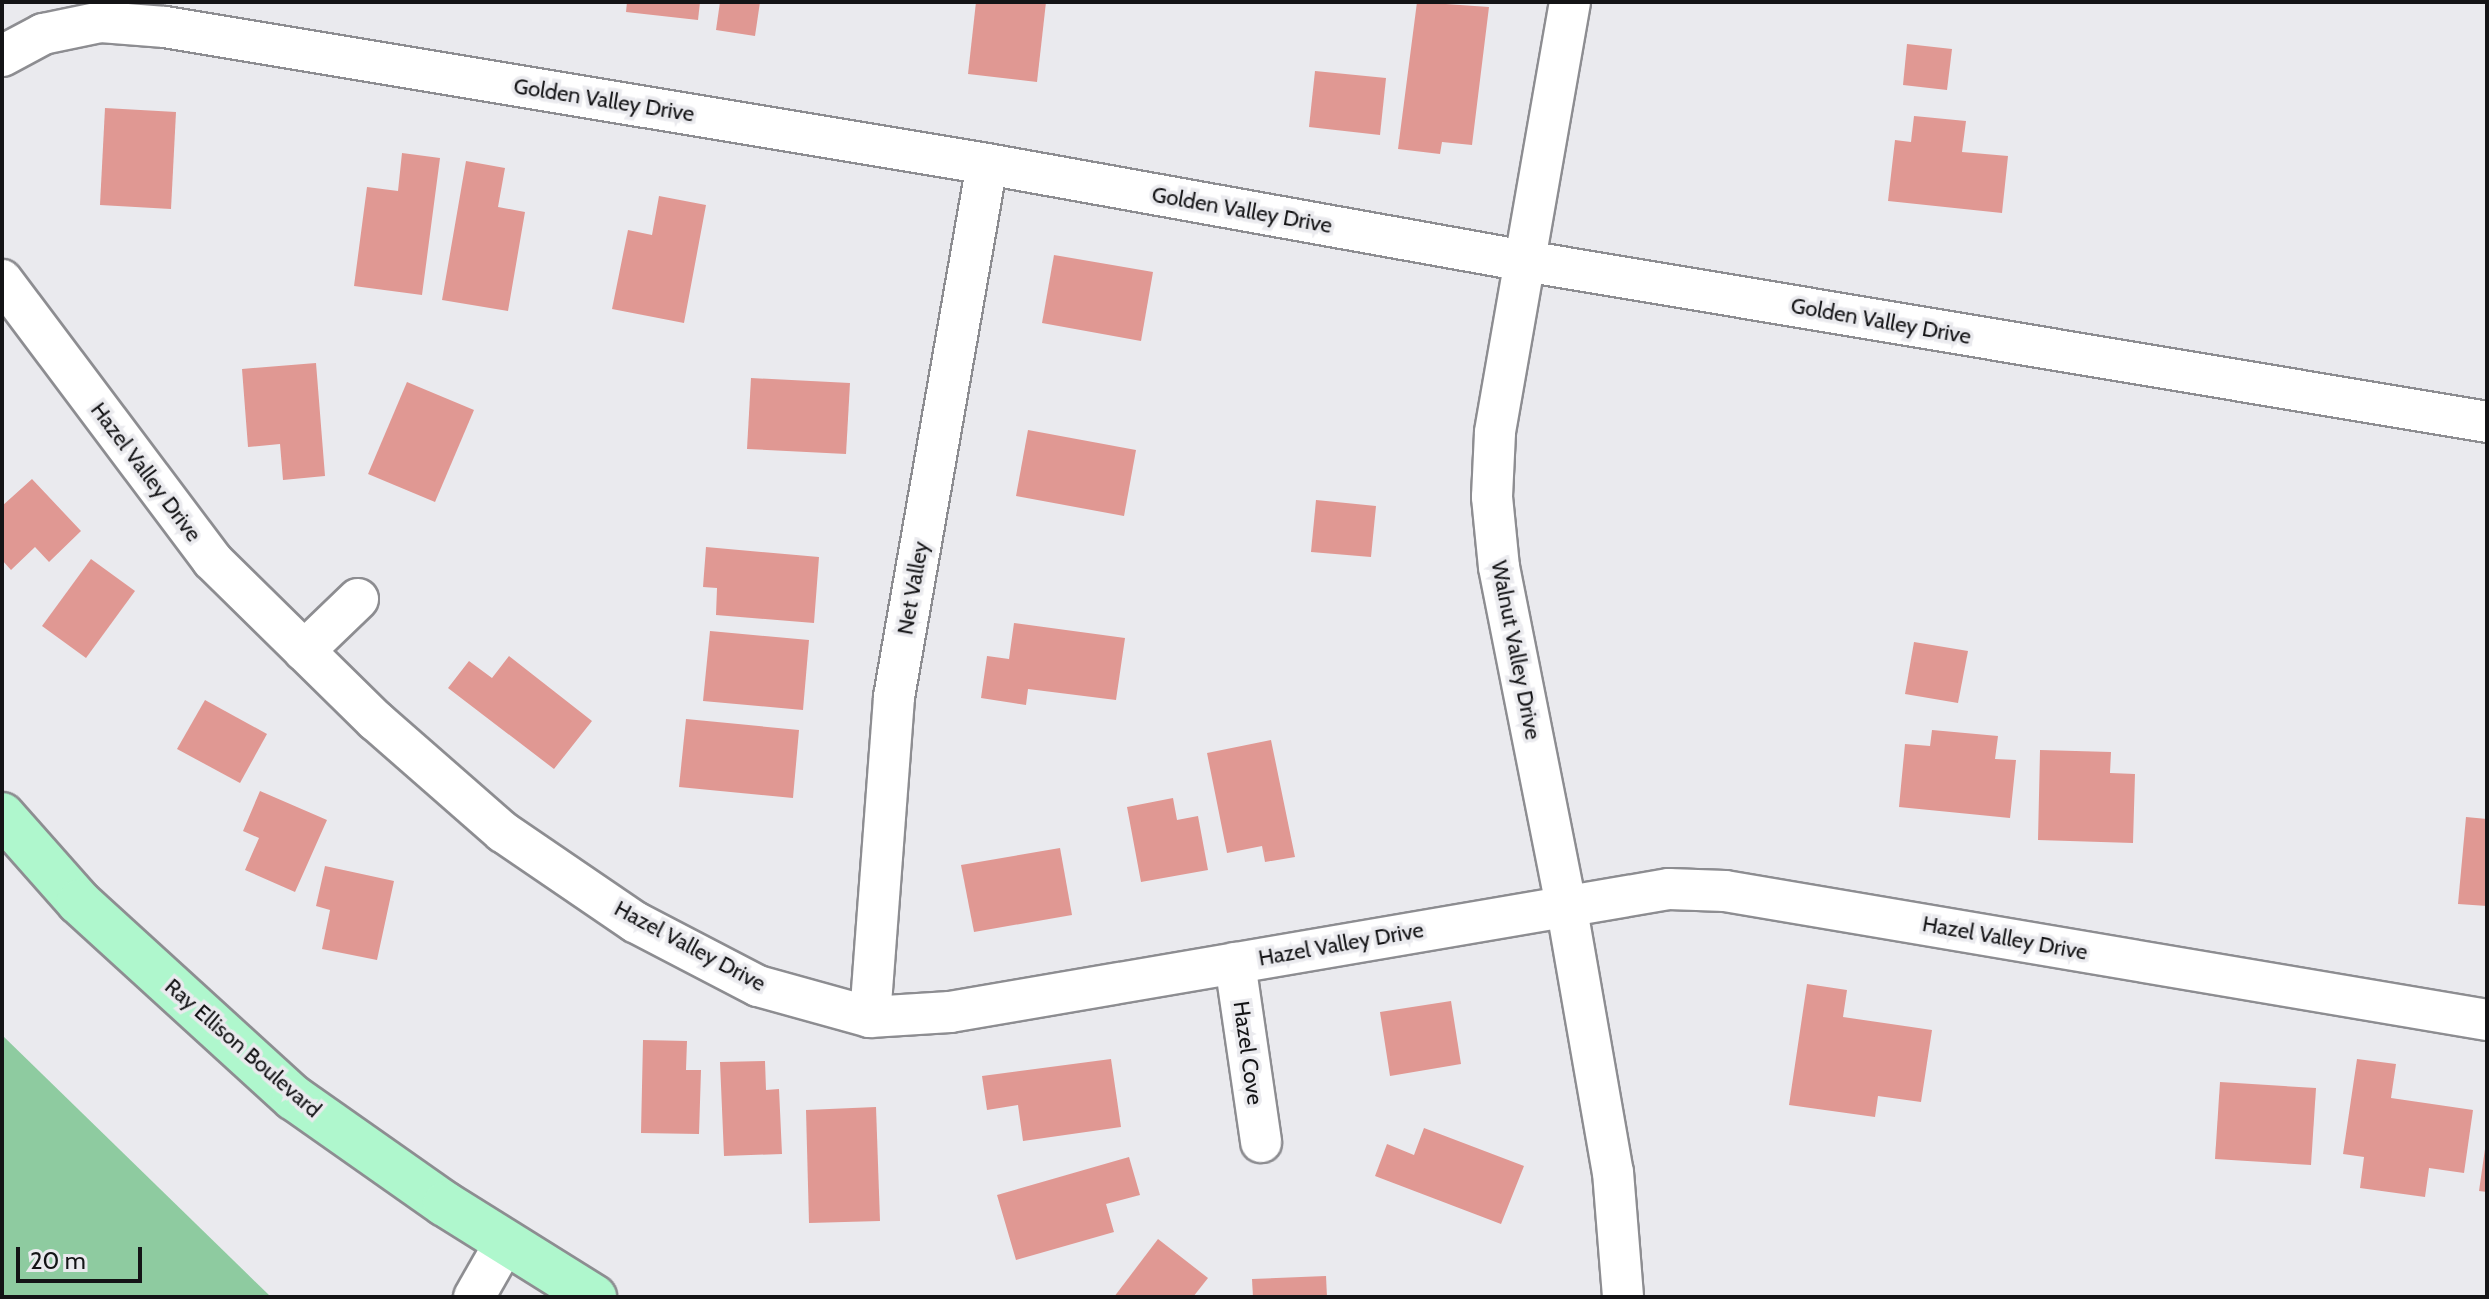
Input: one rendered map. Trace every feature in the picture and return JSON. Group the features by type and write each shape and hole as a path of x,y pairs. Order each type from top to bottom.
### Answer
{"main road":[{"name":"Ray Ellison Boulevard","path":"2,815 79,902 294,1098 445,1204 506,1241 573,1292"}],"street":[{"name":"Walnut Valley Drive","path":"1570,2 1495,433 1492,497 1499,567 1566,904 1613,1172 1623,1297"},
{"name":"Golden Valley Drive","path":"2,56 43,34 101,22 165,27 987,164 1525,261 2487,422"},
{"name":"Net Valley","path":"870,1017 894,697 987,164"},
{"name":"Hazel Valley Drive","path":"2,280 212,560 376,721 503,832 635,922 758,986 870,1017 950,1012 1566,904 1669,889 1725,891 2487,1020"},
{"path":"304,651 358,599"},
{"name":"Hazel Cove","path":"1235,963 1261,1142"},
{"path":"474,1297 506,1241"}],"green space":[{"path":"2,1035 271,1297 2,1297"}],"building":[{"path":"627,2 700,2 698,20 626,12"},
{"path":"720,2 760,2 755,36 716,30"},
{"path":"976,2 1046,2 1037,82 968,74"},
{"path":"1417,2 1489,7 1472,145 1442,142 1440,154 1398,149"},
{"path":"1907,44 1952,49 1947,90 1903,85"},
{"path":"1315,71 1386,78 1380,135 1309,127"},
{"path":"105,108 176,112 171,209 100,205"},
{"path":"1914,116 1966,121 1962,152 2008,156 2002,213 1888,201 1895,140 1911,142"},
{"path":"402,153 440,158 422,295 354,286 367,187 398,191"},
{"path":"466,161 505,168 498,207 525,212 508,311 442,300"},
{"path":"659,196 706,205 684,323 612,309 628,230 652,235"},
{"path":"1054,255 1153,272 1141,341 1042,323"},
{"path":"316,363 325,476 283,480 280,444 248,447 242,369"},
{"path":"751,378 850,383 846,454 747,449"},
{"path":"407,382 474,410 435,502 368,474"},
{"path":"1028,430 1136,450 1124,516 1016,496"},
{"path":"32,479 81,531 49,562 35,547 11,570 2,560 2,506"},
{"path":"1316,500 1376,506 1371,557 1311,552"},
{"path":"706,547 819,557 814,623 716,615 717,588 703,587"},
{"path":"91,559 135,591 86,658 42,626"},
{"path":"1014,623 1125,638 1116,700 1028,689 1026,705 981,698 987,656 1009,659"},
{"path":"710,631 809,640 803,710 703,701"},
{"path":"1914,642 1968,651 1958,703 1905,694"},
{"path":"509,656 592,721 554,769 448,688 469,661 492,678"},
{"path":"205,700 267,734 240,783 177,749"},
{"path":"686,719 799,730 793,798 679,787"},
{"path":"1932,730 1998,736 1995,759 2016,760 2010,818 1899,807 1905,744 1930,746"},
{"path":"1271,740 1295,857 1265,862 1262,846 1227,853 1207,753"},
{"path":"2040,750 2111,752 2110,773 2135,774 2133,843 2038,840"},
{"path":"260,791 327,820 295,892 245,870 259,838 243,831"},
{"path":"1173,798 1177,820 1198,816 1208,870 1141,882 1127,807"},
{"path":"2466,817 2487,819 2487,906 2458,904"},
{"path":"1060,848 1072,915 974,932 961,865"},
{"path":"325,866 394,881 377,960 322,949 330,910 316,906"},
{"path":"1807,984 1847,990 1843,1017 1932,1030 1921,1102 1878,1096 1875,1117 1789,1105"},
{"path":"1451,1001 1461,1064 1390,1076 1380,1012"},
{"path":"643,1040 687,1041 686,1070 701,1070 699,1134 641,1133"},
{"path":"1111,1059 1121,1127 1023,1141 1018,1105 987,1110 982,1076"},
{"path":"2357,1059 2396,1064 2391,1098 2473,1110 2464,1173 2429,1168 2425,1197 2360,1188 2364,1157 2343,1154"},
{"path":"765,1061 766,1090 779,1089 782,1154 724,1156 720,1062"},
{"path":"2220,1082 2316,1088 2311,1165 2215,1159"},
{"path":"876,1107 880,1221 809,1223 806,1110"},
{"path":"1424,1128 1524,1166 1501,1224 1375,1176 1387,1144 1414,1155"},
{"path":"2487,1149 2487,1192 2479,1191"},
{"path":"1129,1157 1140,1195 1106,1204 1114,1232 1016,1260 997,1195"},
{"path":"1158,1239 1208,1278 1193,1297 1114,1297"},
{"path":"1326,1276 1327,1297 1253,1297 1252,1279"}]}
